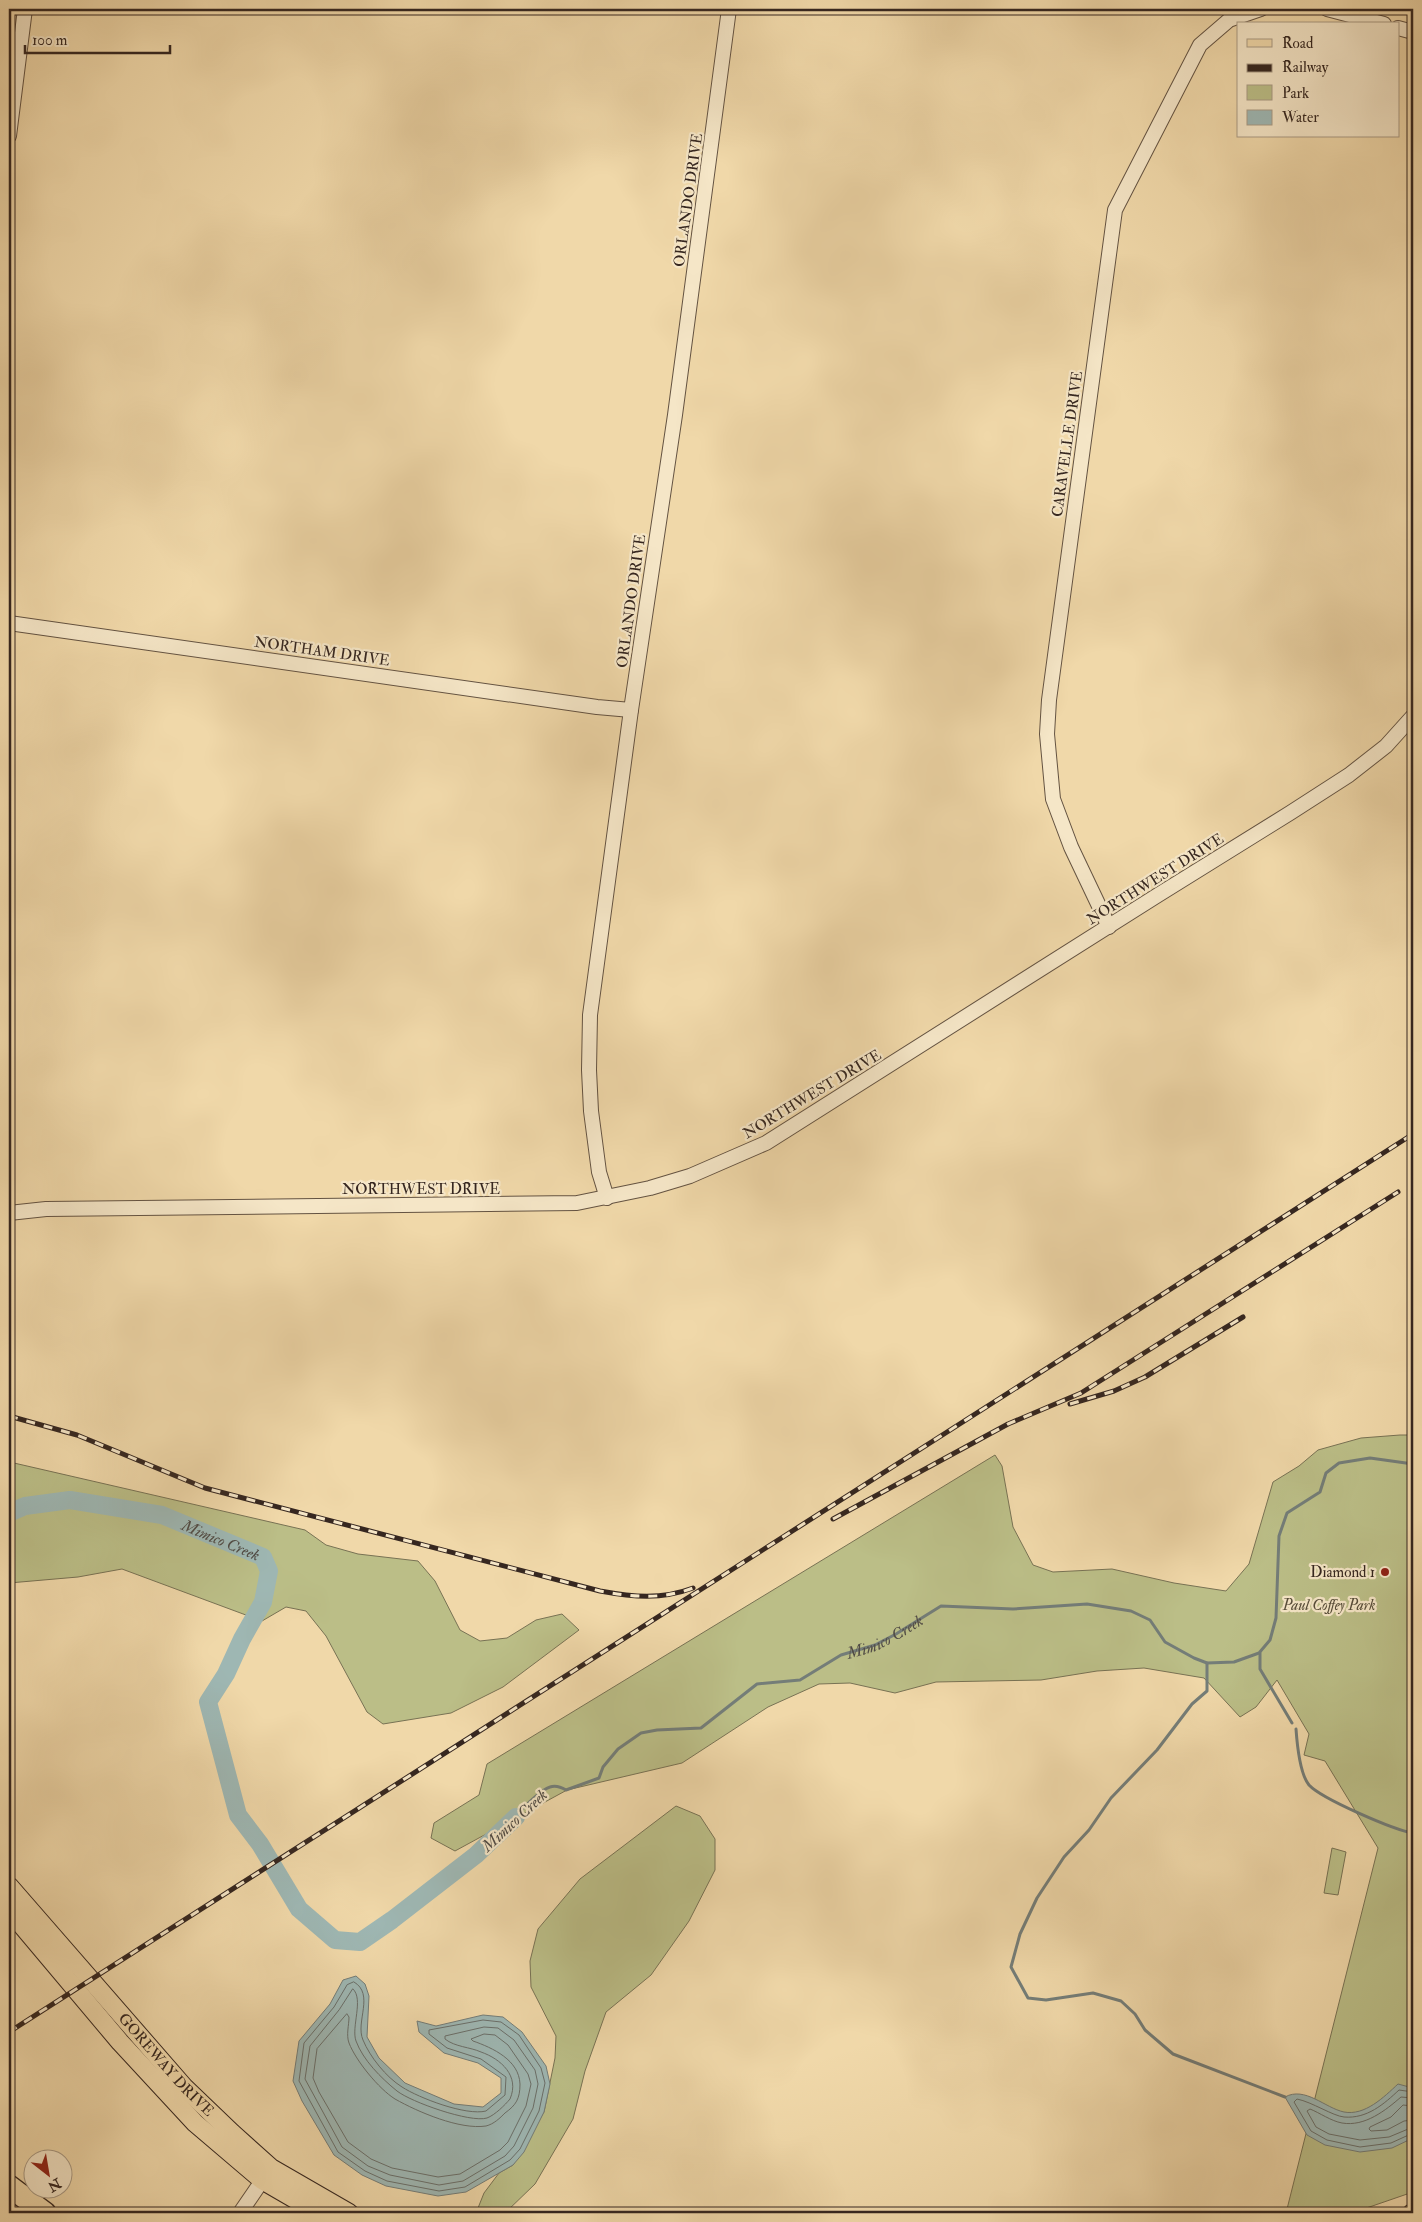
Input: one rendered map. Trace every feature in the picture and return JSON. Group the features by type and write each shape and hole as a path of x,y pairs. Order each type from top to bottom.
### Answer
{"highway":[{"path":"9,2186 45,2213"}],"main road":[{"name":"GOREWAY DRIVE","path":"9,1886 184,2087 267,2174 349,2213"},
{"name":"GOREWAY DRIVE","path":"9,1910 120,2042 195,2123 319,2213"}],"street":[{"path":"9,136 25,9"},
{"name":"ORLANDO DRIVE","path":"607,1198 599,1172 591,1112 589,1070 590,1015 631,710 676,405 729,9"},
{"name":"CARAVELLE DRIVE","path":"1109,928 1071,847 1053,799 1047,734 1049,696 1115,210 1200,45 1229,20 1261,9"},
{"path":"1327,9 1376,22"},
{"path":"1400,29 1413,32"},
{"name":"NORTHAM DRIVE","path":"9,623 597,707 631,710"},
{"name":"NORTHWEST DRIVE","path":"9,1212 46,1209 196,1208 284,1205 511,1205 577,1203 650,1188 690,1176 761,1146 1109,928 1349,775 1386,746 1413,716"},
{"path":"240,2213 267,2174"}],"green space":[{"name":"Paul Coffey Park","path":"1413,1435 1413,2192 1352,2213 1286,2213 1378,1848 1325,1761 1304,1755 1309,1734 1277,1680 1256,1707 1240,1717 1204,1678 1144,1668 1097,1671 1041,1680 936,1682 895,1693 850,1683 819,1684 768,1707 682,1763 567,1790 455,1851 431,1838 434,1823 479,1795 487,1764 995,1455 1002,1466 1013,1527 1033,1565 1053,1572 1112,1569 1174,1583 1226,1591 1249,1564 1273,1482 1299,1466 1318,1450 1361,1438"},
{"path":"14,1463 305,1530 326,1545 358,1554 418,1561 435,1581 460,1630 480,1641 507,1638 536,1620 562,1614 579,1630 503,1687 451,1713 383,1724 367,1712 326,1636 306,1611 286,1607 262,1621 122,1569 78,1577 9,1583 9,1467"},
{"path":"676,1806 700,1816 715,1839 715,1870 689,1921 651,1975 606,2012 585,2071 573,2119 535,2184 505,2213 476,2213 484,2193 499,2173 513,2165 544,2112 555,2058 556,2036 531,1987 530,1961 538,1929 580,1879"},
{"path":"1332,1848 1346,1852 1338,1895 1324,1893"}],"water":[{"path":"356,1976 365,1984 369,1996 367,2037 379,2058 405,2083 454,2104 483,2107 501,2093 501,2078 478,2063 444,2053 419,2032 417,2021 436,2026 483,2015 503,2017 522,2032 546,2066 550,2084 544,2112 524,2152 513,2165 466,2192 438,2196 386,2186 362,2175 334,2155 302,2101 293,2081 299,2041 330,2004 343,1980"},
{"path":"1398,2084 1413,2088 1413,2138 1392,2148 1360,2152 1325,2145 1307,2135 1285,2097 1292,2094 1300,2094 1337,2110 1352,2112 1374,2104"}],"waterway":[{"name":"Mimico Creek","path":"516,1817 532,1800 552,1786 566,1790 599,1778 603,1767 618,1749 641,1733 657,1730 701,1728 757,1684 800,1680 841,1655 875,1645 896,1634 941,1606 1013,1609 1087,1604 1131,1611 1150,1620 1165,1642 1207,1663 1234,1662 1259,1653 1270,1640 1276,1618 1279,1536 1287,1513 1320,1492 1326,1473 1339,1463 1370,1458 1413,1464"},
{"name":"Mimico Creek","path":"9,1513 25,1506 70,1500 162,1515 263,1557 269,1571 263,1602 242,1639 226,1674 208,1702 238,1815 260,1844 299,1909 335,1940 360,1942 392,1920 476,1855 516,1817"},
{"path":"1260,1653 1260,1669 1292,1723"},
{"path":"1207,1663 1207,1691 1192,1704 1157,1750 1111,1798 1089,1830 1064,1857 1037,1898 1020,1934 1011,1967 1028,1998 1046,2000 1093,1993 1121,2001 1135,2014 1145,2030 1173,2054 1285,2097"},
{"path":"1296,1729 1301,1766 1309,1785 1328,1798 1359,1813 1413,1833"}],"railway":[{"path":"9,2032 1413,1134"},
{"path":"833,1519 1008,1424 1081,1393 1398,1192"},
{"path":"1070,1404 1114,1391 1145,1377 1243,1317"},
{"path":"9,1416 77,1435 205,1488 600,1591 624,1595 658,1596 693,1588"}],"place":[{"name":"Diamond 1","path":"1385,1572"}]}
